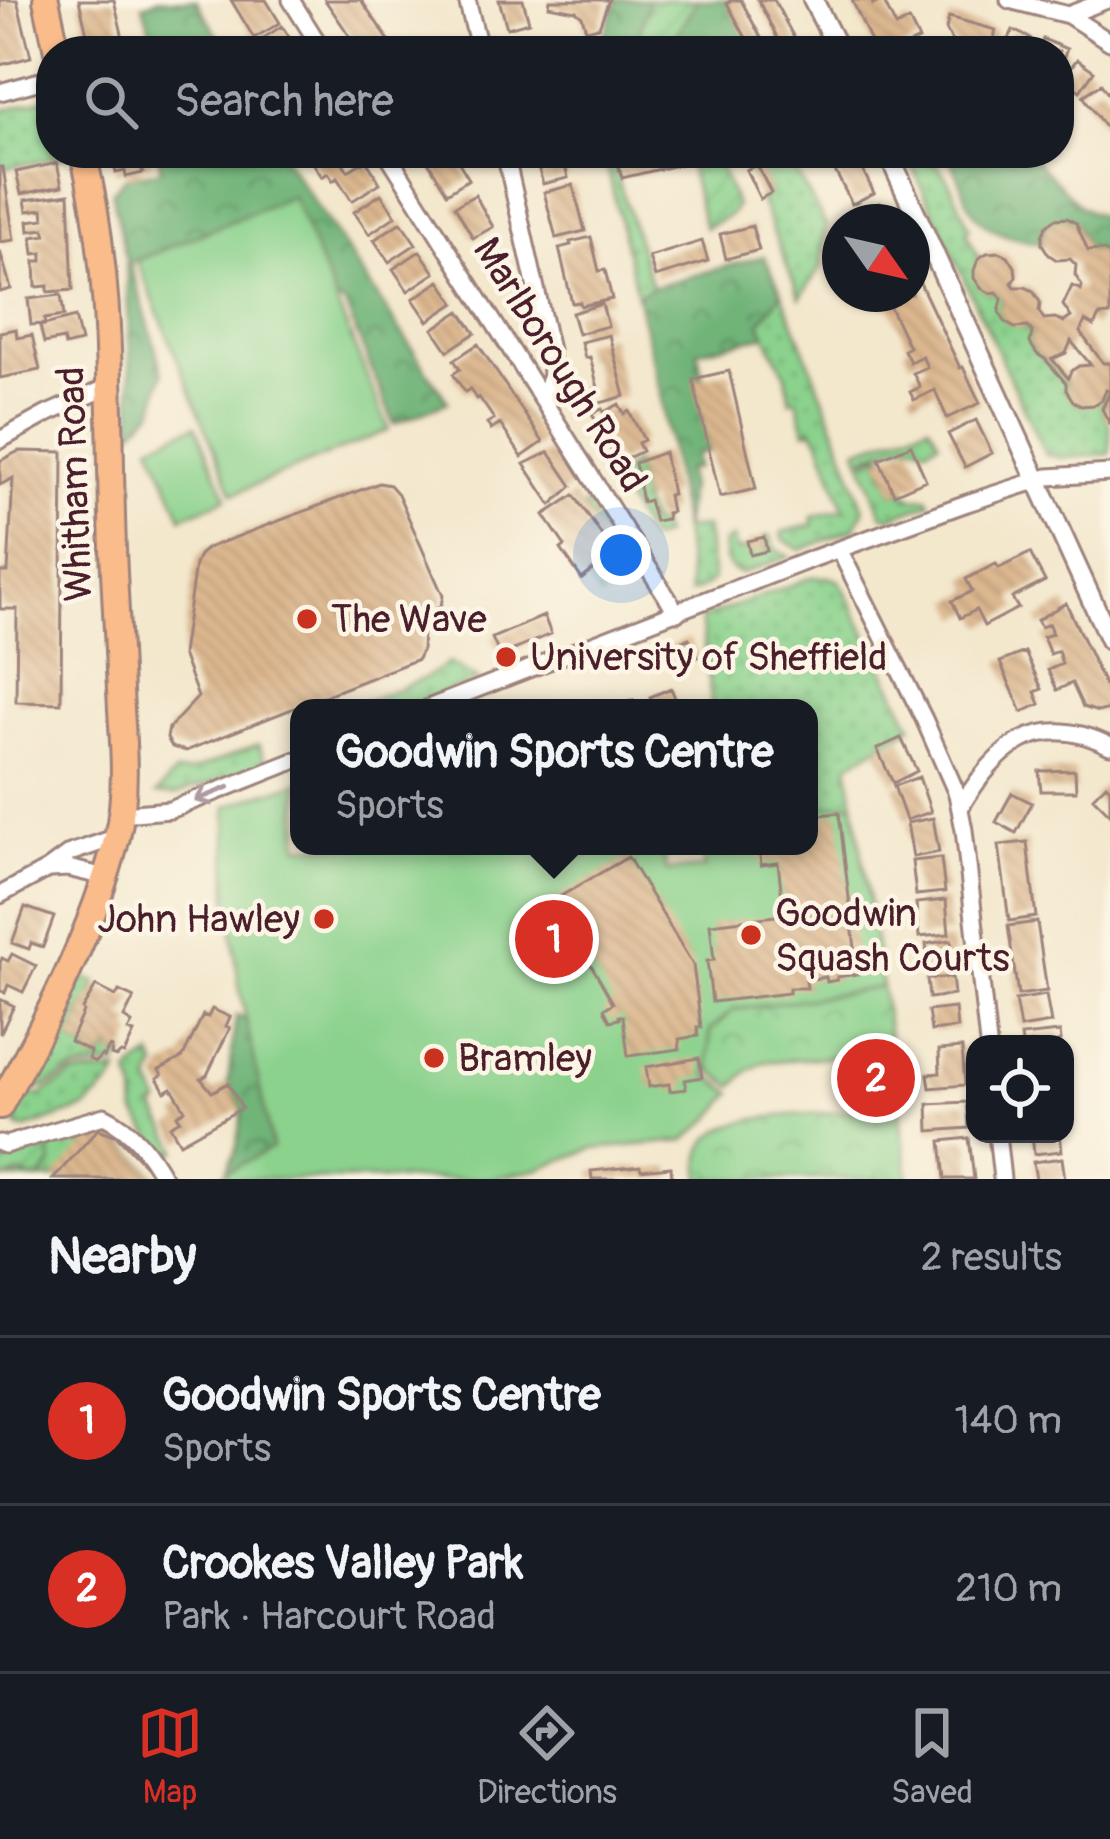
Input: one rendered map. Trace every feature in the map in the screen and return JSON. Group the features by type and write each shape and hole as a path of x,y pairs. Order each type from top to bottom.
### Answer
{"main road":[{"path":"46,0 54,36"},
{"name":"Whitham Road","path":"0,1106 76,952 105,877 119,825 125,771 102,253 86,168"}],"street":[{"path":"291,0 314,36"},
{"path":"467,0 476,36"},
{"path":"813,0 831,36"},
{"path":"1009,0 1068,15 1110,43"},
{"path":"1068,15 1107,0"},
{"path":"0,92 36,82"},
{"name":"Marlborough Road","path":"396,168 677,613"},
{"path":"508,168 550,350 551,376 542,398"},
{"path":"895,168 1110,640"},
{"path":"0,440 108,387"},
{"path":"452,699 839,549 1036,480 1110,473"},
{"path":"839,549 947,767 960,808 987,1035"},
{"path":"960,808 987,767 1025,737 1069,732 1110,746"},
{"path":"0,896 119,825 290,763"},
{"path":"48,869 105,877"},
{"path":"0,1143 104,1116 137,1138 164,1179"},
{"path":"998,1143 1002,1179"}],"green space":[{"path":"196,0 218,36 152,36 143,5"},
{"path":"617,0 649,0 638,36 604,36"},
{"path":"649,0 697,0 675,36 638,36"},
{"path":"697,0 732,0 727,3 745,36 675,36"},
{"path":"36,101 36,162 0,169 0,111"},
{"path":"291,168 448,402 394,424 345,305 335,300 292,196 130,263 163,373 154,410 133,431 126,260 112,191 126,177 161,170"},
{"path":"607,168 615,168 652,287 637,295"},
{"path":"689,168 720,168 736,206 731,214 705,228"},
{"path":"758,168 794,168 822,218 821,267 800,298 760,199 770,193"},
{"path":"913,168 941,169 970,228 966,232 979,258 977,282 984,290 997,292 1005,320 1028,327 1033,348 1058,372 1071,398 1081,406 1102,400 1106,390 1110,392 1102,409 1110,424 1110,454 1064,458 1045,454"},
{"path":"1043,168 1081,207 1110,221 1110,255 1088,251 1076,223 1068,219 1047,225 1042,244 988,226 973,211 956,170"},
{"path":"292,196 389,430 233,494 137,261"},
{"path":"764,256 782,293 760,323 766,335 698,351 702,377 694,379 710,451 695,454 696,468 686,470 689,485 683,529 660,391 637,295"},
{"path":"782,293 864,510 855,528 801,550 783,539 782,532 813,525 813,517 844,509 821,443 812,429 805,431 797,399 790,400 786,375 759,323"},
{"path":"930,424 939,441 927,447 907,442 860,458 857,449"},
{"path":"196,425 227,498 182,517 151,444"},
{"path":"885,456 879,460 894,493 904,490 911,498 927,497 930,503 891,517 882,514 862,462"},
{"path":"635,463 642,502 651,525 660,524 663,536 650,541 611,479"},
{"path":"589,503 634,575 600,597 586,577 614,552 583,507"},
{"path":"705,527 713,579 690,593 683,529"},
{"path":"771,536 773,547 790,556 741,574 729,566 724,543 733,538 736,551 767,551 764,537"},
{"path":"812,577 840,581 912,726 848,765 882,987 789,1001 826,977 814,855 818,855 818,699 711,699 701,619"},
{"path":"449,663 478,680 429,699 372,699"},
{"path":"258,745 267,764 176,795 157,794 175,773 191,772"},
{"path":"290,785 290,855 551,855 559,865 585,855 663,855 667,871 704,868 703,855 818,855 818,807 854,803 882,987 733,1010 710,1030 706,1074 733,1093 684,1141 592,1149 535,1170 489,1179 214,1179 272,1148 239,985 228,896 227,806"},
{"path":"269,791 270,870 312,1167 214,1179 225,1173 236,1151 242,1108 228,1083 236,1016 246,1019 228,896 227,806"},
{"path":"83,977 97,983 70,1041 90,1051 89,1058 95,1062 109,1047 112,1055 124,1054 117,1065 72,1071 45,1087 29,1088"},
{"path":"882,987 909,1179 701,1179 701,1155 707,1142 735,1124 856,1110 854,1055 764,1062 733,1086 709,1069 710,1030 733,1010"},
{"path":"152,1056 157,1066 150,1081 160,1104 154,1107 178,1150 167,1158 136,1114 130,1075"},
{"path":"119,1072 86,1108 27,1128 15,1124 26,1095 41,1095 73,1075"},
{"path":"98,1129 117,1136 158,1179 0,1179 4,1162"},
{"path":"53,1143 52,1164 40,1179 19,1175 0,1179 4,1162"}],"building":[{"path":"0,0 17,0 31,57 0,65"},
{"path":"79,0 114,0 122,36 87,36"},
{"path":"231,0 266,0 280,23 253,36"},
{"path":"325,0 361,0 386,36 350,36"},
{"path":"499,0 523,0 529,22 507,28"},
{"path":"550,0 609,0 599,27 586,30 576,11 549,6"},
{"path":"741,0 760,36 745,36 727,3"},
{"path":"758,0 774,0 793,36 776,36"},
{"path":"852,0 871,0 873,5 883,0 896,27 909,20 917,36 868,36"},
{"path":"949,17 996,30 995,36 949,36"},
{"path":"282,26 288,36 266,36"},
{"path":"1077,59 1094,71 1080,91 1074,87"},
{"path":"1101,84 1110,97 1110,122 1104,126 1083,96"},
{"path":"0,167 14,240 0,242"},
{"path":"58,168 62,186 21,194 16,172"},
{"path":"115,168 141,168 143,173 126,177 125,171 116,173"},
{"path":"316,168 371,168 380,183 352,201 337,178 333,181 328,173 322,177"},
{"path":"432,168 462,168 469,179 447,193"},
{"path":"538,168 566,168 568,178 543,184"},
{"path":"619,168 665,168 622,178"},
{"path":"758,168 771,193 760,199 746,170"},
{"path":"836,168 862,168 874,193 852,204"},
{"path":"573,185 585,231 556,238 544,192"},
{"path":"69,194 73,290 48,292 48,286 36,287 35,261 42,261 42,253 34,254 32,237 46,235 44,229 29,231 28,221 44,219 43,209 27,211 25,200"},
{"path":"381,194 396,216 369,234 354,212"},
{"path":"475,195 493,227 473,238 455,206"},
{"path":"1055,219 1076,223 1088,251 1110,254 1110,315 1099,316 1094,326 1085,321 1080,332 1103,363 1110,363 1110,392 1106,390 1094,405 1073,401 1066,383 1030,343 1028,327 1006,323 999,312 1002,299 997,292 981,288 974,278 979,258 1000,252 1015,267 1012,283 1033,291 1044,319 1064,322 1071,317 1063,305 1072,286 1081,290 1076,265 1070,259 1057,260 1042,244 1047,225","holes":["1071,341 1091,365 1079,366 1068,378 1052,359 1066,353"]},
{"path":"401,222 416,244 389,262 374,240"},
{"path":"752,226 759,250 726,259 720,234"},
{"path":"591,237 612,299 581,306 572,303 559,248"},
{"path":"702,241 708,261 655,277 649,257"},
{"path":"0,251 11,289 0,292"},
{"path":"420,251 435,273 408,291 393,269"},
{"path":"440,281 455,303 428,321 413,299"},
{"path":"61,295 64,316 31,325 28,299"},
{"path":"602,304 608,326 578,334 572,313"},
{"path":"930,304 980,403 947,418 935,390 914,400 910,392 920,387 913,373 927,367 922,356 910,362 904,350 909,347 892,312 930,312"},
{"path":"460,311 475,333 448,351 433,329"},
{"path":"75,317 81,342 44,343 40,326"},
{"path":"16,329 17,338 32,335 40,370 0,378 0,332"},
{"path":"609,335 625,396 597,404 590,357 585,358 581,342"},
{"path":"478,344 543,442 522,457 500,424 491,430 487,423 494,419 479,397 470,389 465,392 453,374 460,369 454,360"},
{"path":"729,371 756,489 720,497 693,379"},
{"path":"1110,392 1110,424 1102,409"},
{"path":"619,404 624,414 629,411 644,440 638,443 642,451 618,463 592,414"},
{"path":"976,420 992,453 965,467 948,434"},
{"path":"911,445 926,480 894,494 879,459"},
{"path":"19,451 63,452 61,703 16,702 17,609 0,609 0,572 8,572 13,478 0,485 0,461"},
{"path":"549,452 572,486 551,505 524,464"},
{"path":"664,452 671,512 666,513 667,519 655,521 649,500 642,502 635,463"},
{"name":"The Wave","path":"379,483 390,485 443,596 441,605 423,629 418,659 317,699 290,699 290,710 186,751 172,747 167,738 169,728 198,697 182,654 195,565 207,548"},
{"path":"574,495 614,553 582,579 544,515"},
{"path":"764,537 767,551 750,555 747,541"},
{"path":"1030,553 1045,581 1012,598 1018,608 984,626 976,610 960,618 952,601 972,591 966,579"},
{"path":"1066,603 1110,697 1109,709 1098,712 1083,707 1072,683 1057,690 1048,670 1062,664 1058,651 1050,654 1043,637 1052,634 1049,624 1041,627 1037,620"},
{"path":"544,616 551,634 500,656 492,638"},
{"path":"689,638 698,657 677,667 668,647"},
{"path":"1025,652 1042,689 1035,692 1040,704 1022,712 1000,662"},
{"path":"671,688 675,699 651,699"},
{"path":"901,738 917,771 893,783 877,749"},
{"path":"1075,770 1076,791 1041,791 1039,771"},
{"path":"919,777 931,812 906,820 894,786"},
{"path":"1106,784 1110,788 1110,814 1093,797"},
{"path":"1012,793 1032,803 1016,833 996,822"},
{"path":"818,807 819,815 839,813 858,974 827,982 826,977 806,980 807,988 789,988 789,993 712,1002 707,961 714,960 710,924 784,915 778,863 761,865 760,855 818,855"},
{"path":"933,818 939,852 913,857 907,823"},
{"path":"1027,842 1036,917 1009,921 999,845"},
{"path":"628,857 693,965 701,1027 697,1027 698,1036 679,1039 680,1049 628,1056 623,1016 610,1021 604,1009 613,1003 554,900"},
{"path":"941,858 945,892 916,895 912,861"},
{"path":"946,900 949,934 919,937 916,903"},
{"path":"25,907 54,917 43,947 31,943 29,949 12,943"},
{"path":"1037,922 1047,991 1018,995 1008,926"},
{"path":"951,940 954,968 918,969 916,953 927,951 926,944"},
{"path":"12,954 36,966 23,992 8,985 5,993 0,990 0,963"},
{"path":"952,977 954,995 929,998 927,979"},
{"path":"96,986 134,998 124,1018 132,1023 128,1031 134,1033 124,1054 111,1055 109,1047 95,1062 89,1059 90,1051 70,1041"},
{"path":"1046,995 1051,1023 1020,1028 1015,1000"},
{"path":"0,999 14,1006 0,1034"},
{"path":"955,1008 957,1028 931,1031 928,1011"},
{"path":"212,1009 230,1017 226,1026 230,1028 201,1079 212,1092 228,1083 242,1108 180,1143 170,1126 185,1110 172,1088 165,1092 157,1078 162,1075 159,1070 183,1057 203,1015 208,1017"},
{"path":"962,1048 965,1085 930,1088 928,1074 940,1073 939,1050"},
{"path":"699,1058 702,1077 685,1080 686,1089 670,1091 669,1084 649,1087 646,1067"},
{"path":"966,1102 966,1128 929,1131 928,1104"},
{"path":"98,1129 117,1136 158,1179 53,1179"},
{"path":"966,1138 974,1179 945,1179 941,1141"},
{"path":"1033,1143 1061,1143 1062,1151 1034,1154"},
{"path":"1062,1158 1065,1179 1036,1179 1033,1162"},
{"path":"640,1166 641,1170 671,1167 672,1179 592,1179 591,1171"}],"place":[{"name":"The Wave","path":"307,619"},
{"name":"University of Sheffield","path":"506,657"},
{"name":"John Hawley","path":"324,919"},
{"name":"Goodwin Squash Courts","path":"751,935"},
{"name":"Goodwin Sports Centre","path":"554,939"},
{"name":"Bramley","path":"434,1058"},
{"name":"Crookes Valley Park","path":"876,1078"}]}
